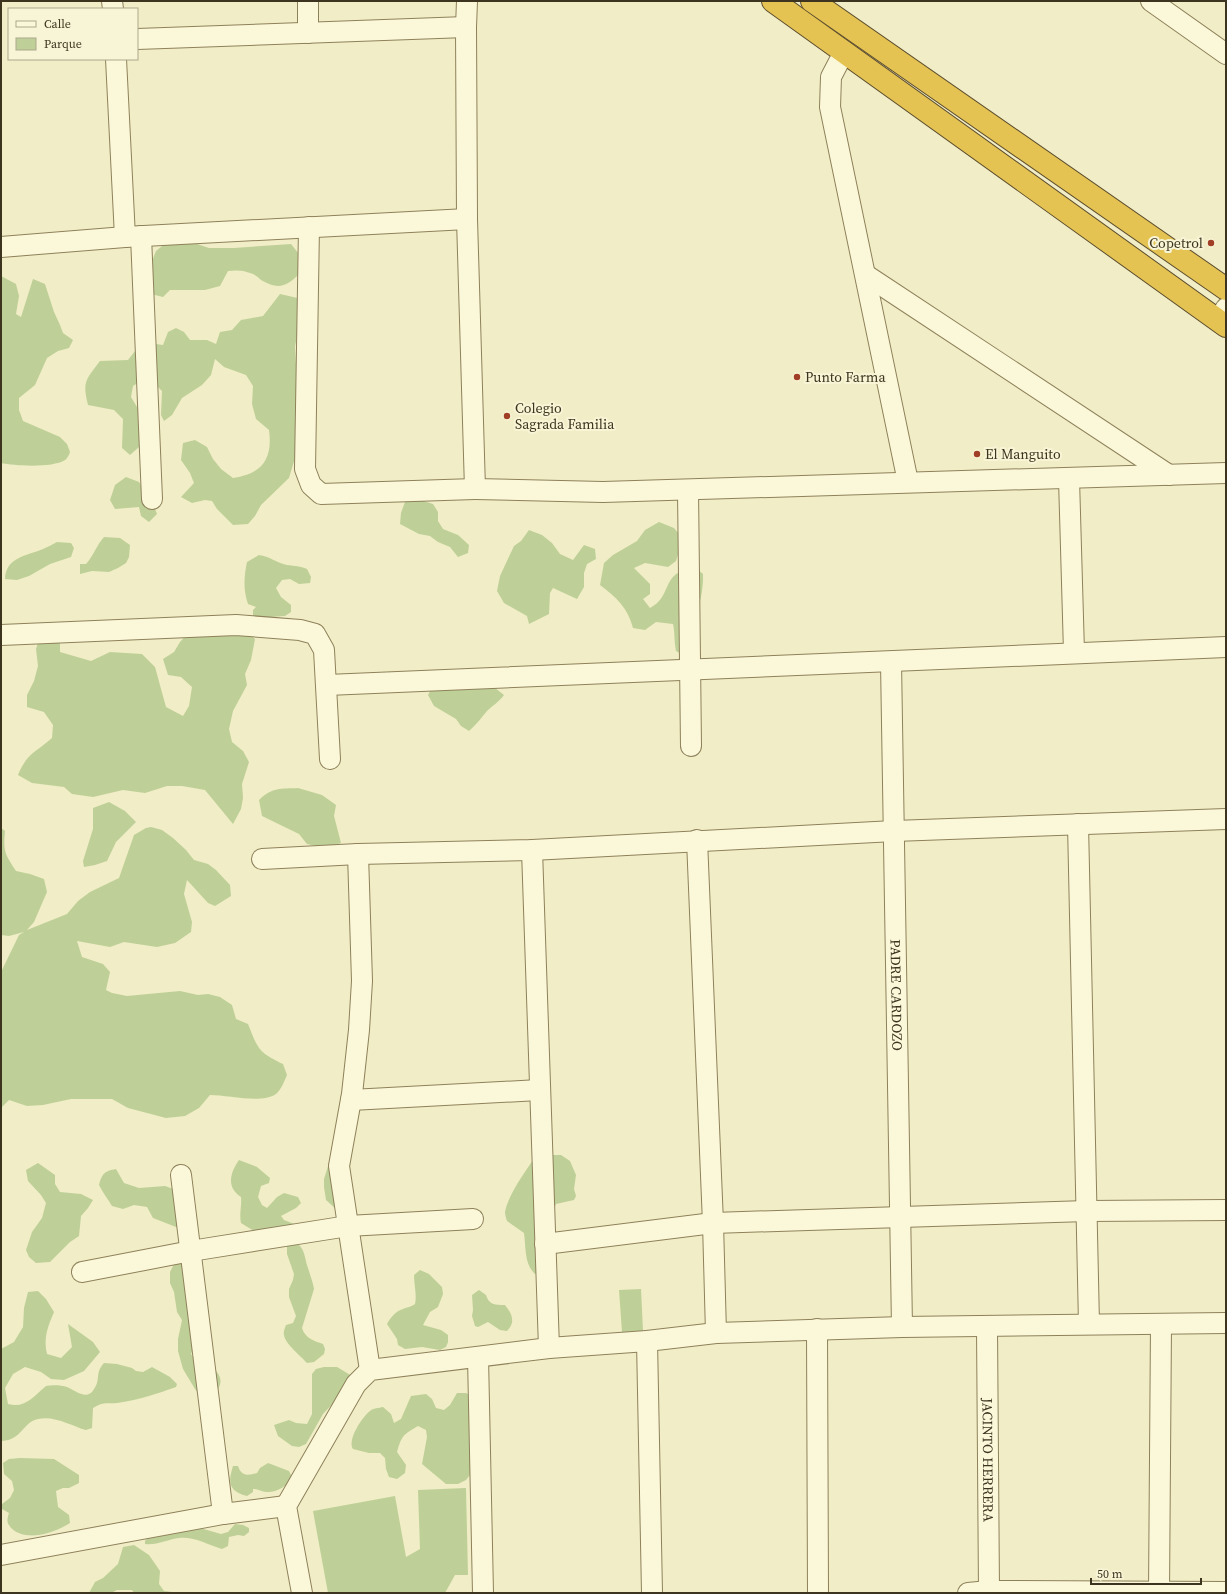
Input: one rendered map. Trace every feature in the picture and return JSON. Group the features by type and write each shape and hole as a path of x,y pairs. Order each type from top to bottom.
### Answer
{"highway":[{"path":"774,1 844,52 1223,318"},
{"path":"812,1 1226,289"}],"street":[{"path":"308,1 308,33"},
{"path":"467,1 467,219 475,489"},
{"path":"1151,1 1226,54"},
{"path":"138,39 466,27"},
{"path":"844,52 831,77 830,107 908,482"},
{"path":"116,60 133,237 152,498"},
{"path":"1,247 133,237 467,219"},
{"path":"309,227 305,469 311,485 321,494 475,489 603,492 908,482 1069,479 1226,473"},
{"path":"866,275 1170,474"},
{"path":"1069,479 1074,652"},
{"path":"688,490 691,746"},
{"path":"1,635 236,625 300,630 315,634 324,650 330,759"},
{"path":"327,685 891,662 1074,652 1226,646"},
{"name":"PADRE CARDOZO","path":"891,662 902,1327"},
{"path":"262,859 358,854 532,850 697,840 894,831 1226,819"},
{"path":"1078,824 1089,1324"},
{"path":"697,840 713,1223 716,1333"},
{"path":"532,850 549,1348"},
{"path":"358,854 362,980 359,1030 351,1100 339,1166 370,1370"},
{"path":"351,1100 539,1090"},
{"path":"181,1175 223,1514"},
{"path":"545,1244 713,1223 1087,1211 1226,1210"},
{"path":"82,1272 191,1251 348,1226 473,1219"},
{"path":"302,1593 286,1506 356,1384 370,1370 549,1348 647,1341 716,1333 902,1327 1226,1323"},
{"path":"1159,1593 1161,1324"},
{"name":"JACINTO HERRERA","path":"987,1327 988,1592"},
{"path":"817,1329 818,1593"},
{"path":"647,1341 652,1593"},
{"path":"478,1357 483,1593"},
{"path":"1,1555 223,1514 286,1506"},
{"path":"968,1593 1226,1592"}],"green space":[{"path":"167,242 176,244 197,244 209,248 234,248 291,244 299,254 300,273 286,284 277,286 267,283 247,272 239,270 228,271 220,286 205,290 170,290 163,297 151,294 149,269 156,251"},
{"path":"1,276 16,284 19,296 16,314 21,317 33,279 45,284 54,312 63,333 73,340 69,348 58,351 47,358 35,385 19,398 19,410 23,421 60,437 67,444 70,453 66,459 59,463 34,466 1,463"},
{"path":"280,294 302,299 302,320 295,347 299,378 295,408 299,419 297,451 289,478 261,505 255,516 248,524 233,525 217,509 212,501 205,500 192,503 181,497 194,483 190,473 181,460 183,443 195,440 207,447 213,459 221,469 233,478 251,473 258,469 263,463 267,457 269,449 269,430 256,419 252,404 253,386 246,375 224,367 215,359 211,375 202,385 182,398 172,415 164,421 161,415 162,391 148,379 142,380 133,386 131,397 143,417 143,431 139,447 130,455 122,448 123,419 114,410 88,405 85,391 86,381 100,361 128,360 142,342 163,345 168,332 176,328 184,332 190,340 207,340 216,344 220,332 232,330 241,320 263,316"},
{"path":"126,477 139,482 151,502 157,514 149,522 141,516 139,507 115,509 110,500 115,485"},
{"path":"414,498 433,504 438,512 438,521 443,529 458,535 469,545 468,553 458,557 450,547 438,542 430,536 419,534 400,524 401,513 405,502"},
{"path":"659,522 674,528 683,539 676,561 668,567 645,563 634,568 650,584 650,594 643,599 650,608 662,597 668,585 677,574 684,570 696,568 703,574 703,584 699,605 683,655 676,651 673,624 656,622 645,630 633,628 625,609 600,585 604,563 613,555 637,541 645,530"},
{"path":"529,530 542,535 552,543 560,554 573,560 584,545 595,549 596,559 587,564 584,573 584,587 577,599 553,588 550,593 549,614 529,624 527,616 504,603 497,591 500,576 514,546 521,541"},
{"path":"104,537 120,538 130,545 129,557 126,563 109,572 92,571 80,574 80,564 86,564"},
{"path":"57,542 71,543 74,548 71,557 50,564 29,576 17,580 5,579 9,566 18,558"},
{"path":"259,555 283,564 307,569 311,577 310,583 299,584 290,579 282,580 276,588 281,597 291,605 291,612 285,616 253,618 253,610 256,607 248,604 245,594 245,578 247,562"},
{"path":"191,630 247,631 255,639 251,660 245,674 247,685 233,711 229,729 232,742 243,751 249,762 242,784 243,798 241,809 233,824 205,790 182,786 167,786 145,793 123,790 93,797 72,794 64,787 32,783 18,775 28,758 52,738 53,725 44,712 27,707 27,695 34,681 38,666 36,649 39,640 60,641 60,652 91,661 110,652 142,654 155,667 166,707 183,716 189,706 192,687 181,677 168,675 163,659 174,652 180,642"},
{"path":"432,688 495,688 504,695 469,731 461,726 456,719 434,706 428,695"},
{"path":"298,788 322,795 336,805 334,816 341,843 326,848 307,844 299,834 262,816 259,800 264,796 277,790"},
{"path":"109,802 125,811 136,822 116,842 107,861 84,867 83,861 93,829 93,808"},
{"path":"151,827 162,830 173,838 194,860 208,864 216,870 230,885 231,896 215,906 208,903 187,880 184,894 192,922 191,932 175,943 157,947 124,942 110,947 77,941 82,957 103,964 110,972 106,990 112,993 127,996 180,991 198,995 208,994 220,997 232,1005 236,1019 248,1024 260,1049 268,1056 283,1064 287,1075 282,1086 276,1094 270,1097 254,1099 210,1095 199,1108 185,1116 166,1118 128,1108 112,1099 71,1099 43,1105 27,1106 9,1100 1,1108 1,972 19,935 24,932 9,936 1,935 1,828 5,831 4,844 9,861 16,871 44,879 47,892 34,922 27,930 67,914 78,901 90,892 119,878 134,835 146,828"},
{"path":"561,1155 570,1161 576,1175 574,1189 576,1196 574,1200 556,1204 550,1220 546,1269 535,1274 531,1270 527,1260 524,1233 507,1221 505,1212 513,1191 536,1156"},
{"path":"239,1160 257,1167 270,1178 269,1183 261,1186 258,1197 262,1205 267,1208 277,1197 284,1193 298,1197 301,1203 296,1208 281,1216 284,1220 297,1225 259,1234 241,1223 241,1197 236,1193 231,1184 233,1170"},
{"path":"38,1163 55,1175 55,1184 60,1192 81,1194 93,1200 81,1216 79,1236 70,1242 50,1262 36,1263 29,1257 26,1250 32,1232 42,1218 46,1203 28,1181 26,1170"},
{"path":"329,1163 336,1163 336,1209 326,1200 324,1187 324,1179"},
{"path":"116,1169 124,1183 139,1188 165,1186 176,1190 184,1225 176,1227 153,1218 147,1207 134,1205 123,1209 112,1206 99,1185 104,1174"},
{"path":"287,1239 298,1244 303,1250 314,1286 302,1328 308,1337 323,1344 325,1349 324,1354 314,1362 307,1363 290,1346 284,1335 286,1325 293,1323 296,1316 289,1297 289,1289 294,1274 287,1254"},
{"path":"180,1263 187,1267 197,1348 191,1353 192,1356 209,1365 218,1374 220,1385 216,1392 198,1393 183,1369 178,1351 178,1339 182,1320 177,1312 174,1292 170,1283 170,1272 174,1264"},
{"path":"420,1270 429,1274 442,1287 443,1294 438,1307 430,1312 423,1325 441,1330 448,1335 446,1347 440,1350 422,1347 405,1349 398,1345 397,1339 387,1324 398,1311 415,1304 416,1297 414,1275"},
{"path":"641,1289 643,1331 622,1332 619,1290"},
{"path":"479,1290 486,1295 491,1303 505,1305 512,1318 510,1328 507,1331 500,1330 488,1322 478,1327 475,1326 472,1316 472,1295"},
{"path":"38,1291 46,1299 54,1312 46,1337 47,1354 61,1358 72,1347 68,1324 93,1342 100,1352 84,1371 64,1380 51,1379 41,1372 25,1367 13,1374 5,1388 8,1404 19,1405 29,1401 46,1386 65,1386 81,1394 85,1395 91,1393 96,1387 99,1371 104,1363 117,1364 143,1372 152,1367 170,1377 177,1384 176,1387 140,1398 97,1406 93,1408 92,1428 86,1430 50,1418 44,1418 33,1421 14,1438 2,1441 1,1349 14,1342 23,1327 24,1308 28,1292"},
{"path":"324,1367 337,1367 352,1376 337,1399 323,1414 306,1444 299,1447 292,1446 278,1436 274,1425 289,1420 296,1423 307,1424 312,1414 312,1374 316,1369"},
{"path":"457,1393 466,1393 476,1399 473,1471 466,1480 458,1484 446,1484 422,1464 427,1437 426,1430 418,1426 406,1434 400,1442 397,1452 406,1465 405,1473 397,1479 389,1477 386,1469 385,1458 380,1453 369,1453 353,1449 352,1440 356,1429 363,1418 371,1410 383,1407 391,1414 394,1423 401,1419 411,1396 426,1394 432,1399 436,1408 444,1410 450,1405"},
{"path":"9,1459 54,1459 79,1475 79,1483 69,1488 63,1488 56,1491 58,1507 69,1515 70,1523 51,1532 40,1535 25,1535 15,1531 8,1524 9,1513 2,1509 2,1504 10,1498 14,1490 12,1481 4,1474 3,1463"},
{"path":"268,1463 289,1471 292,1477 285,1486 270,1492 253,1489 253,1492 247,1496 233,1489 230,1477 233,1466 238,1466 241,1472 251,1475 257,1473 260,1468"},
{"path":"466,1488 468,1575 455,1575 445,1593 328,1593 313,1511 395,1496 406,1557 420,1549 418,1490"},
{"path":"235,1524 243,1525 249,1528 249,1532 244,1536 238,1535 229,1537 228,1546 222,1549 190,1538 145,1544 148,1537 200,1528 221,1534 228,1532"},
{"path":"134,1545 149,1555 160,1571 159,1584 164,1591 180,1593 134,1593 132,1590 117,1590 111,1593 89,1593 95,1582 103,1578 118,1564 123,1547"}],"place":[{"name":"Copetrol","path":"1211,243"},
{"name":"Punto Farma","path":"797,377"},
{"name":"Colegio Sagrada Familia","path":"507,416"},
{"name":"El Manguito","path":"977,454"}]}
